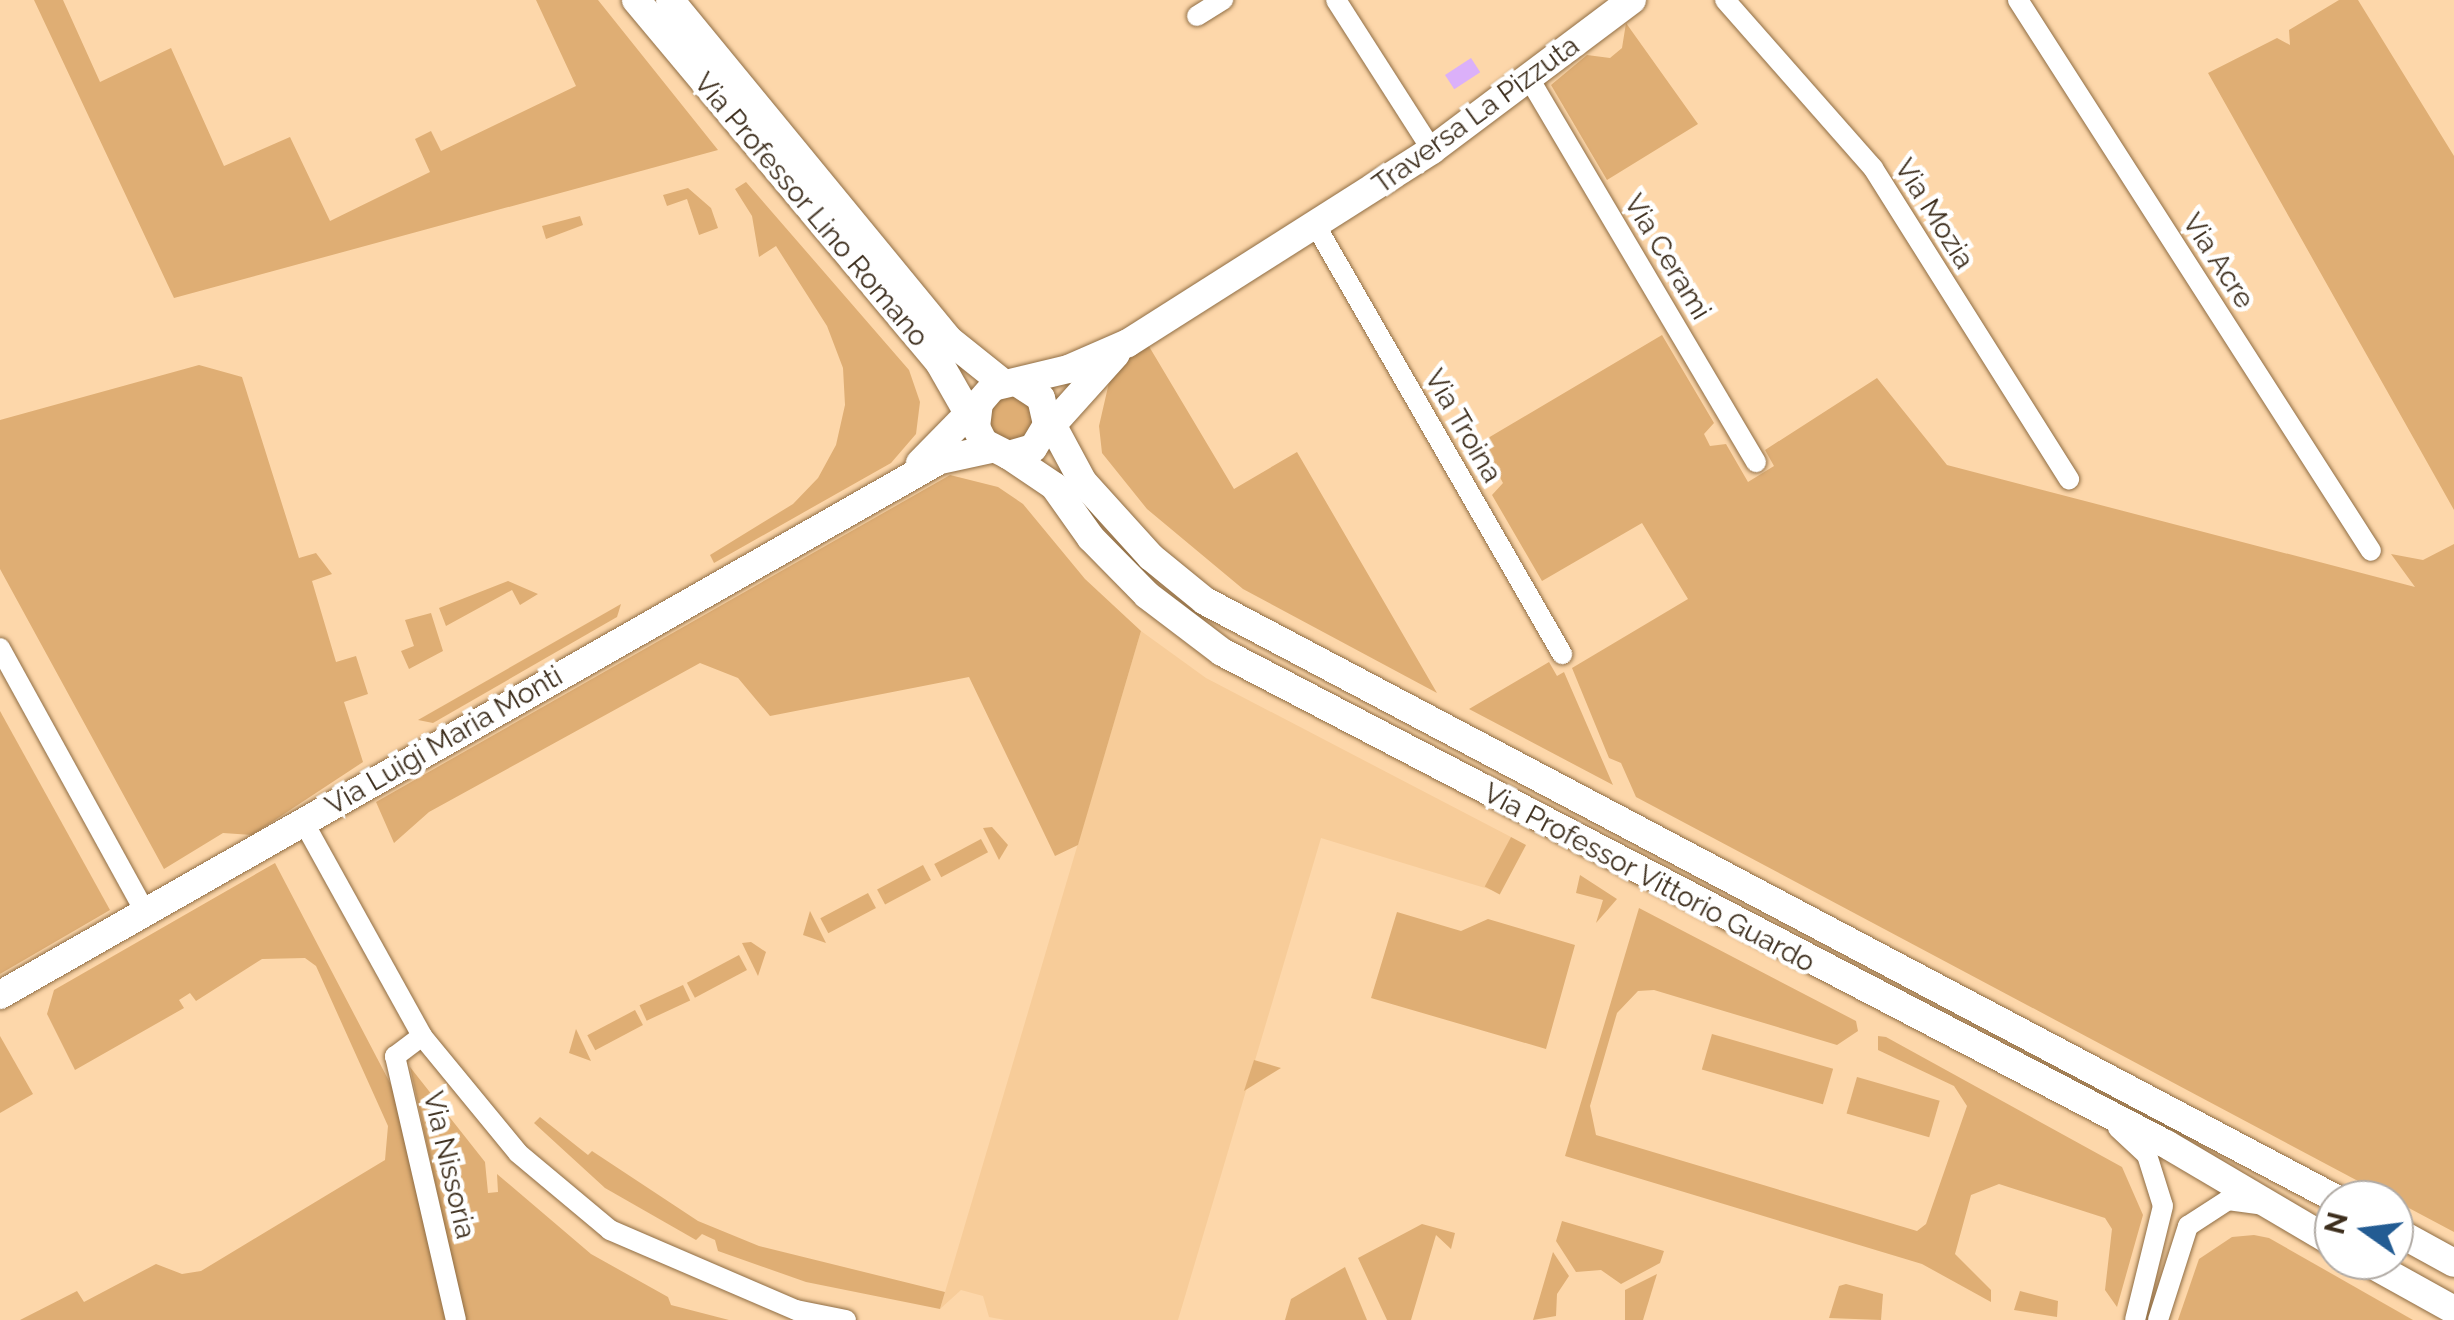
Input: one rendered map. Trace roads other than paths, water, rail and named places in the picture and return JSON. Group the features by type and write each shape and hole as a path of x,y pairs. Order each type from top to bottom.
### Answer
{"street":[{"name":"Via Professor Lino Romano","path":"636,0 940,364 985,430"},
{"name":"Via Professor Lino Romano","path":"670,0 948,338 1010,383 1041,398 1048,424"},
{"path":"1198,16 1223,0"},
{"path":"1336,0 1432,150"},
{"name":"Traversa La Pizzuta","path":"1316,226 1530,80 1632,0"},
{"name":"Via Mozia","path":"1726,0 1873,168 2069,479"},
{"name":"Via Acre","path":"2018,0 2371,551"},
{"name":"Via Cerami","path":"1530,80 1756,462"},
{"path":"890,490 985,430 1010,383 1128,343 1316,226"},
{"name":"Via Troina","path":"1316,226 1562,654"},
{"path":"985,430 1026,452 1048,424 1128,343"},
{"name":"Via Professor Vittorio Guardo","path":"1048,424 1070,464 1122,528 1185,586 1244,625 2314,1187"},
{"path":"890,490 985,430"},
{"name":"Via Professor Vittorio Guardo","path":"985,430 1054,486 1091,538 1147,595 1222,652 2087,1108 2198,1161 2314,1232"},
{"name":"Via Luigi Maria Monti","path":"0,995 890,490"},
{"path":"0,648 146,912"},
{"path":"303,821 422,1036 518,1154 610,1230 796,1310 846,1320"},
{"name":"Via Nissoria","path":"422,1036 395,1056 456,1320"},
{"path":"2087,1108 2132,1137 2158,1178 2161,1230 2135,1320"},
{"path":"2158,1320 2194,1220 2228,1200 2278,1212"},
{"path":"2414,1241 2454,1263"},
{"path":"2400,1280 2454,1310"}]}
